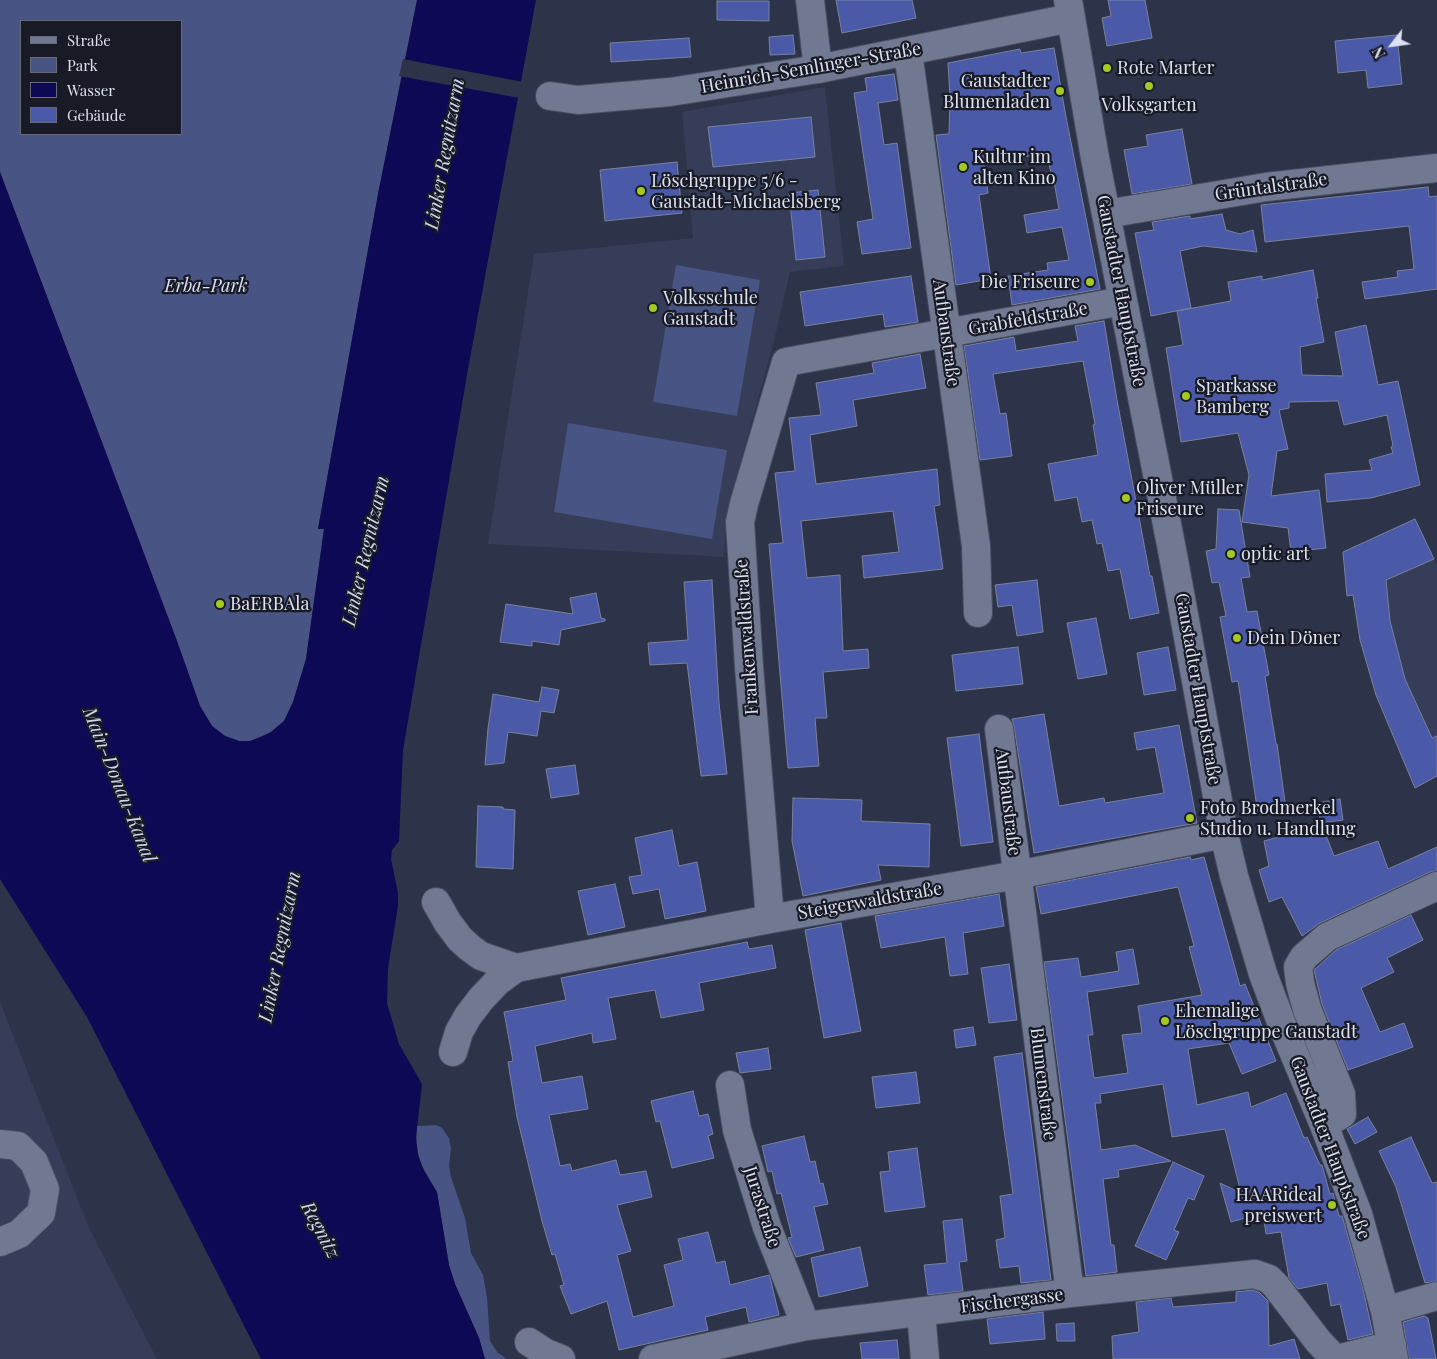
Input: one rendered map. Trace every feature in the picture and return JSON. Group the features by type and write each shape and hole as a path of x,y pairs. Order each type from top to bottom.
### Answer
{"street":[{"path":"810,0 818,69"},
{"name":"Heinrich-Semlinger-Straße","path":"550,96 578,100 642,95 818,69 908,52 1069,9"},
{"name":"Gaustadter Hauptstraße","path":"1069,9 1106,214 1173,555 1224,834 1234,876 1263,974 1282,1027 1324,1125 1358,1214 1385,1311 1393,1352"},
{"name":"Aufbaustraße","path":"908,52 976,546 978,613"},
{"name":"Grüntalstraße","path":"1106,214 1266,187 1437,168"},
{"name":"Grabfeldstraße","path":"786,362 1123,301"},
{"name":"Frankenwaldstraße","path":"770,919 749,667 740,522 786,362"},
{"name":"Aufbaustraße","path":"999,729 1017,875"},
{"name":"Steigerwaldstraße","path":"454,1052 459,1032 468,1016 497,982 516,968 770,919 1017,875 1224,834"},
{"name":"Blumenstraße","path":"1017,875 1070,1293"},
{"path":"1324,1125 1342,1114 1341,1094 1307,1009 1298,967 1304,956 1327,937 1437,886"},
{"name":"Steigerwaldstraße","path":"436,902 448,924 470,948 481,956 516,968"},
{"name":"Jurastraße","path":"730,1085 736,1130 767,1226 806,1326"},
{"path":"0,1144 18,1146 34,1162 44,1189 42,1213 19,1234 0,1242"},
{"name":"Fischergasse","path":"653,1359 806,1326 1070,1293 1255,1274 1272,1282 1318,1341 1336,1359 1393,1352"},
{"path":"1385,1311 1437,1296"},
{"path":"921,1312 925,1359"},
{"path":"529,1342 546,1353 561,1359"}],"shaded area":[{"name":"Volksschule Gaustadt","path":"825,87 844,266 790,272 773,345 729,504 724,557 488,544 534,254 693,238 682,112"},
{"path":"1415,519 1437,565 1437,776 1415,788 1376,695 1360,640 1353,595 1347,596 1344,561 1351,560 1350,549"},
{"path":"0,1002 89,1228 157,1359 0,1359"}],"green space":[{"name":"Erba-Park","path":"0,0 417,0 378,194 318,529 324,529 306,659 293,702 284,721 271,732 250,741 239,741 225,736 212,726 200,706 0,172"},
{"path":"676,265 760,280 737,416 653,402"},
{"path":"568,423 727,450 712,539 554,512"},
{"path":"436,1125 442,1128 449,1138 451,1177 465,1218 471,1253 483,1275 487,1297 490,1341 497,1352 507,1359 485,1359 479,1338 455,1284 449,1265 437,1192 421,1164 416,1146 417,1126"}],"water":[{"path":"417,0 536,0 468,369 403,750 399,841 392,850 391,859 398,893 398,906 388,968 387,1003 399,1044 422,1084 416,1137 418,1155 424,1171 437,1192 449,1265 455,1284 479,1338 485,1359 261,1359 87,1017 0,879 0,172 200,706 212,726 225,736 239,741 250,741 261,737 271,732 284,721 293,702 306,659 324,529 318,529 378,194"}],"pier":[{"path":"403,59 523,82 520,98 399,76"}],"building":[{"path":"836,0 912,0 916,18 842,33"},
{"path":"1108,0 1145,0 1152,38 1107,46 1102,18 1111,16"},
{"path":"717,1 769,1 769,21 717,20"},
{"path":"793,35 795,54 770,55 769,37"},
{"path":"1397,35 1402,84 1368,88 1366,70 1338,73 1335,41"},
{"path":"689,38 691,57 611,62 610,43"},
{"path":"1054,48 1100,289 1012,305 1008,276 1048,270 1047,263 1069,260 1062,227 1027,233 1024,215 1059,209 1049,164 1040,154 984,164 988,193 979,195 991,279 956,285 936,135 949,134 950,97 948,63 1020,49 1021,53"},
{"path":"894,74 898,100 878,103 884,145 897,143 911,248 862,254 857,222 873,219 854,93 867,91 865,78"},
{"path":"811,117 815,157 713,167 708,127"},
{"path":"1182,129 1192,184 1132,194 1124,150 1148,146 1146,135"},
{"name":"Löschgruppe 5/6 - Gaustadt-Michaelsberg","path":"677,162 682,213 605,221 600,170"},
{"path":"1428,187 1429,197 1437,196 1437,289 1365,299 1362,282 1398,277 1397,271 1414,269 1409,226 1265,242 1261,205"},
{"path":"818,190 825,257 796,260 789,193"},
{"path":"1222,214 1226,230 1240,234 1253,230 1257,252 1203,246 1180,251 1191,308 1151,316 1135,233 1154,230 1152,222 1190,216 1190,219"},
{"path":"1313,270 1324,342 1300,347 1302,375 1343,376 1335,332 1366,325 1378,385 1398,381 1420,485 1371,498 1327,502 1325,474 1372,470 1369,460 1393,453 1387,415 1344,425 1338,401 1289,402 1289,408 1279,410 1288,449 1277,451 1271,496 1319,490 1326,548 1291,552 1288,528 1242,522 1249,475 1238,433 1181,442 1166,348 1183,345 1177,311 1231,301 1228,282 1262,276 1262,280"},
{"path":"911,276 918,322 885,327 883,314 805,326 800,292"},
{"path":"1104,321 1150,576 1152,576 1159,613 1130,619 1120,569 1108,571 1102,543 1097,544 1092,520 1082,522 1077,497 1055,501 1048,464 1098,455 1093,425 1095,424 1083,361 993,374 1000,414 1006,413 1012,456 980,460 964,346 1014,337 1016,351 1078,341 1075,326"},
{"path":"920,354 926,388 853,400 857,426 810,435 816,484 937,469 940,505 934,506 943,569 864,578 862,556 899,552 893,511 801,521 807,578 840,575 843,651 868,649 869,668 823,672 827,718 815,718 819,766 788,768 769,544 783,543 775,473 795,471 789,418 821,415 816,383 874,373 872,363"},
{"path":"1218,509 1239,510 1250,577 1241,578 1247,612 1257,611 1269,675 1265,676 1286,809 1258,814 1238,681 1232,682 1220,617 1226,616 1219,582 1212,583 1206,551 1216,549"},
{"path":"1415,519 1434,559 1386,580 1390,621 1405,679 1432,738 1437,736 1437,776 1415,788 1376,695 1360,640 1353,595 1347,596 1343,552"},
{"path":"712,580 719,703 727,774 701,776 687,663 650,665 648,643 688,640 684,582"},
{"path":"1037,580 1043,632 1017,636 1012,605 998,607 995,585"},
{"path":"596,593 601,618 605,619 605,621 561,630 559,645 532,641 532,646 500,642 506,604 573,614 570,598"},
{"path":"1096,618 1107,674 1078,679 1067,623"},
{"path":"1018,647 1023,684 956,691 952,655"},
{"path":"1168,647 1176,690 1144,695 1137,653"},
{"path":"542,687 559,690 554,713 541,711 537,736 508,732 504,763 485,765 493,694 539,702"},
{"path":"1044,714 1059,806 1104,798 1105,803 1164,793 1155,747 1137,750 1134,733 1179,725 1197,823 1034,853 1012,719"},
{"path":"979,734 993,842 961,846 947,738"},
{"path":"575,765 579,794 551,798 546,769"},
{"path":"793,798 862,800 861,821 930,824 929,867 878,865 881,880 803,896 792,841"},
{"path":"1340,799 1343,820 1321,823 1317,803"},
{"path":"478,806 503,807 503,809 515,810 513,869 476,867"},
{"path":"1322,825 1334,856 1378,841 1388,869 1437,847 1437,871 1430,872 1320,923 1302,936 1282,897 1269,902 1259,870 1269,866 1264,841"},
{"path":"672,830 679,866 697,862 706,911 665,919 659,889 633,894 629,877 642,875 635,838"},
{"path":"1190,857 1191,860 1204,857 1240,986 1245,984 1276,1061 1242,1074 1229,1043 1188,1049 1197,1105 1248,1092 1251,1107 1286,1093 1304,1138 1307,1137 1320,1165 1322,1165 1330,1194 1333,1193 1339,1216 1342,1216 1363,1289 1373,1334 1348,1340 1340,1304 1331,1306 1327,1283 1298,1289 1289,1278 1281,1232 1266,1234 1263,1213 1231,1222 1220,1183 1241,1193 1225,1129 1172,1137 1163,1084 1100,1094 1101,1103 1095,1103 1101,1150 1135,1145 1171,1161 1118,1170 1119,1177 1103,1179 1111,1245 1114,1245 1117,1272 1086,1276 1044,962 1078,958 1081,977 1119,971 1116,952 1133,949 1139,984 1087,992 1093,1035 1088,1035 1094,1078 1128,1073 1122,1035 1142,1033 1138,1006 1202,995 1189,947 1194,946 1178,887 1041,914 1036,887"},
{"path":"615,884 625,927 588,935 578,891"},
{"path":"999,894 1004,926 963,933 968,974 950,976 945,937 881,948 875,916"},
{"path":"1411,915 1423,940 1387,958 1394,972 1361,988 1380,1032 1404,1023 1413,1047 1348,1070 1322,1004 1314,970 1336,950"},
{"path":"841,923 861,1031 824,1038 805,930"},
{"path":"747,942 749,949 772,945 776,968 699,983 704,1010 661,1018 655,990 608,998 616,1039 593,1043 592,1033 535,1046 542,1083 582,1076 588,1109 549,1115 560,1166 570,1164 572,1171 616,1160 620,1175 646,1171 652,1197 617,1205 631,1251 617,1255 633,1317 674,1306 664,1265 683,1260 678,1239 708,1232 716,1263 725,1261 730,1285 769,1275 770,1277 779,1315 749,1322 746,1307 705,1317 708,1330 619,1350 607,1301 571,1314 560,1286 564,1285 555,1254 552,1255 542,1221 517,1117 508,1062 513,1061 504,1012 566,1000 561,978"},
{"path":"1009,964 1017,1020 989,1023 981,968"},
{"path":"973,1027 976,1045 956,1048 954,1030"},
{"path":"768,1048 771,1069 740,1073 736,1053"},
{"path":"1022,1053 1051,1280 1021,1283 1019,1266 1000,1268 996,1240 1005,1238 1000,1196 1013,1194 994,1057"},
{"path":"916,1072 920,1103 876,1108 872,1077"},
{"path":"693,1091 699,1116 708,1114 713,1134 708,1136 714,1158 672,1168 660,1121 656,1122 651,1101"},
{"path":"1368,1117 1377,1132 1355,1144 1347,1129"},
{"path":"804,1136 810,1162 815,1161 820,1184 823,1183 828,1204 814,1207 824,1250 796,1257 788,1238 792,1237 781,1193 777,1194 772,1171 768,1172 762,1146"},
{"path":"1411,1137 1432,1183 1437,1182 1437,1281 1425,1283 1396,1187 1379,1151"},
{"path":"917,1148 925,1207 885,1212 880,1172 890,1171 888,1152"},
{"path":"1173,1162 1204,1176 1194,1200 1188,1198 1174,1230 1179,1232 1166,1260 1135,1246"},
{"path":"962,1219 967,1261 959,1262 963,1291 928,1295 924,1265 947,1263 943,1221"},
{"path":"860,1247 868,1286 819,1297 811,1258"},
{"path":"1253,1290 1260,1293 1268,1301 1269,1346 1294,1339 1300,1359 1113,1359 1112,1336 1139,1332 1136,1302 1171,1298 1173,1307 1236,1302 1236,1292"},
{"path":"1043,1312 1045,1339 990,1344 987,1319"},
{"path":"1424,1316 1428,1318 1436,1359 1409,1359 1403,1322"},
{"path":"1074,1323 1075,1341 1057,1341 1056,1324"},
{"path":"897,1340 899,1359 862,1359 860,1343"}],"place":[{"name":"Rote Marter","path":"1107,68"},
{"name":"Volksgarten","path":"1149,86"},
{"name":"Gaustadter Blumenladen","path":"1060,91"},
{"name":"Kultur im alten Kino","path":"963,167"},
{"name":"Löschgruppe 5/6 - Gaustadt-Michaelsberg","path":"641,191"},
{"name":"Die Friseure","path":"1090,282"},
{"name":"Volksschule Gaustadt","path":"653,308"},
{"name":"Sparkasse Bamberg","path":"1186,396"},
{"name":"Oliver Müller Friseure","path":"1126,498"},
{"name":"optic art","path":"1231,554"},
{"name":"BaERBAla","path":"220,604"},
{"name":"Dein Döner","path":"1237,638"},
{"name":"Foto Brodmerkel Studio u. Handlung","path":"1190,818"},
{"name":"Ehemalige Löschgruppe Gaustadt","path":"1165,1021"},
{"name":"HAARideal preiswert","path":"1332,1205"}],"water label":[{"name":"Linker Regnitzarm","path":"445,154"},
{"name":"Linker Regnitzarm","path":"366,551"},
{"name":"Main-Donau-Kanal","path":"119,785"},
{"name":"Linker Regnitzarm","path":"280,947"},
{"name":"Regnitz","path":"320,1230"}]}
